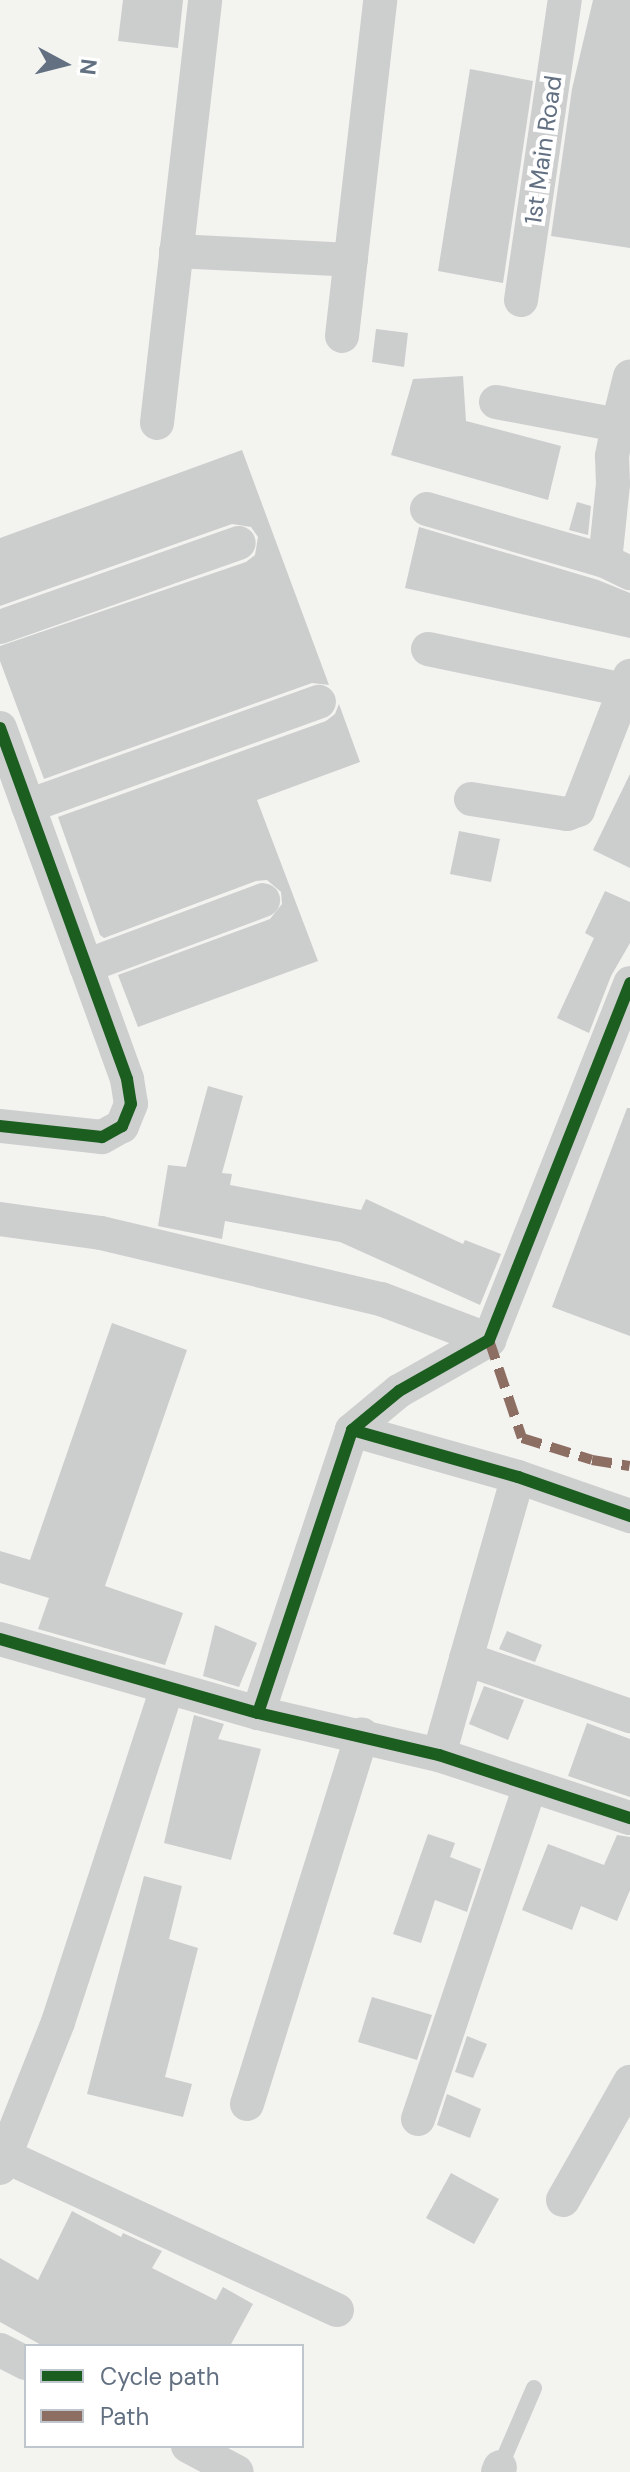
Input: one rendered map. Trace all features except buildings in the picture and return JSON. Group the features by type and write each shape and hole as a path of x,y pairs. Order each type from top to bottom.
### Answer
{"street":[{"path":"157,423 205,0"},
{"path":"342,336 380,0"},
{"name":"1st Main Road","path":"521,300 565,0"},
{"path":"176,251 351,260"},
{"path":"427,509 618,567 612,456 630,376"},
{"path":"496,402 618,425"},
{"path":"0,627 239,543"},
{"path":"428,649 627,683 578,810 567,814 471,799"},
{"path":"28,806 319,702"},
{"path":"0,728 127,1079 131,1104 122,1126 102,1137 0,1126"},
{"path":"86,966 263,900"},
{"path":"258,1713 352,1430 399,1391 489,1340 630,983"},
{"path":"0,1219 101,1233 381,1299 489,1340"},
{"path":"352,1430 518,1477 630,1516"},
{"path":"439,1755 518,1477"},
{"path":"0,1639 167,1689 439,1755 630,1818"},
{"path":"466,1659 630,1716"},
{"path":"167,1689 58,2022 2,2162 337,2310"},
{"path":"247,2104 362,1735"},
{"path":"418,2119 530,1786"},
{"path":"563,2200 630,2082"},
{"path":"0,2350 24,2362"},
{"path":"192,2448 237,2472"}],"lane":[{"path":"499,2470 534,2388"}],"marked path":[{"path":"489,1340 522,1438 592,1460 630,1466"}],"cycle path":[{"path":"0,728 127,1079 131,1104 122,1126 102,1137 0,1126"},
{"path":"352,1430 399,1391 489,1340 630,983"},
{"path":"258,1713 352,1430 518,1477 630,1516"},
{"path":"0,1639 258,1713 439,1755 630,1818"}]}
